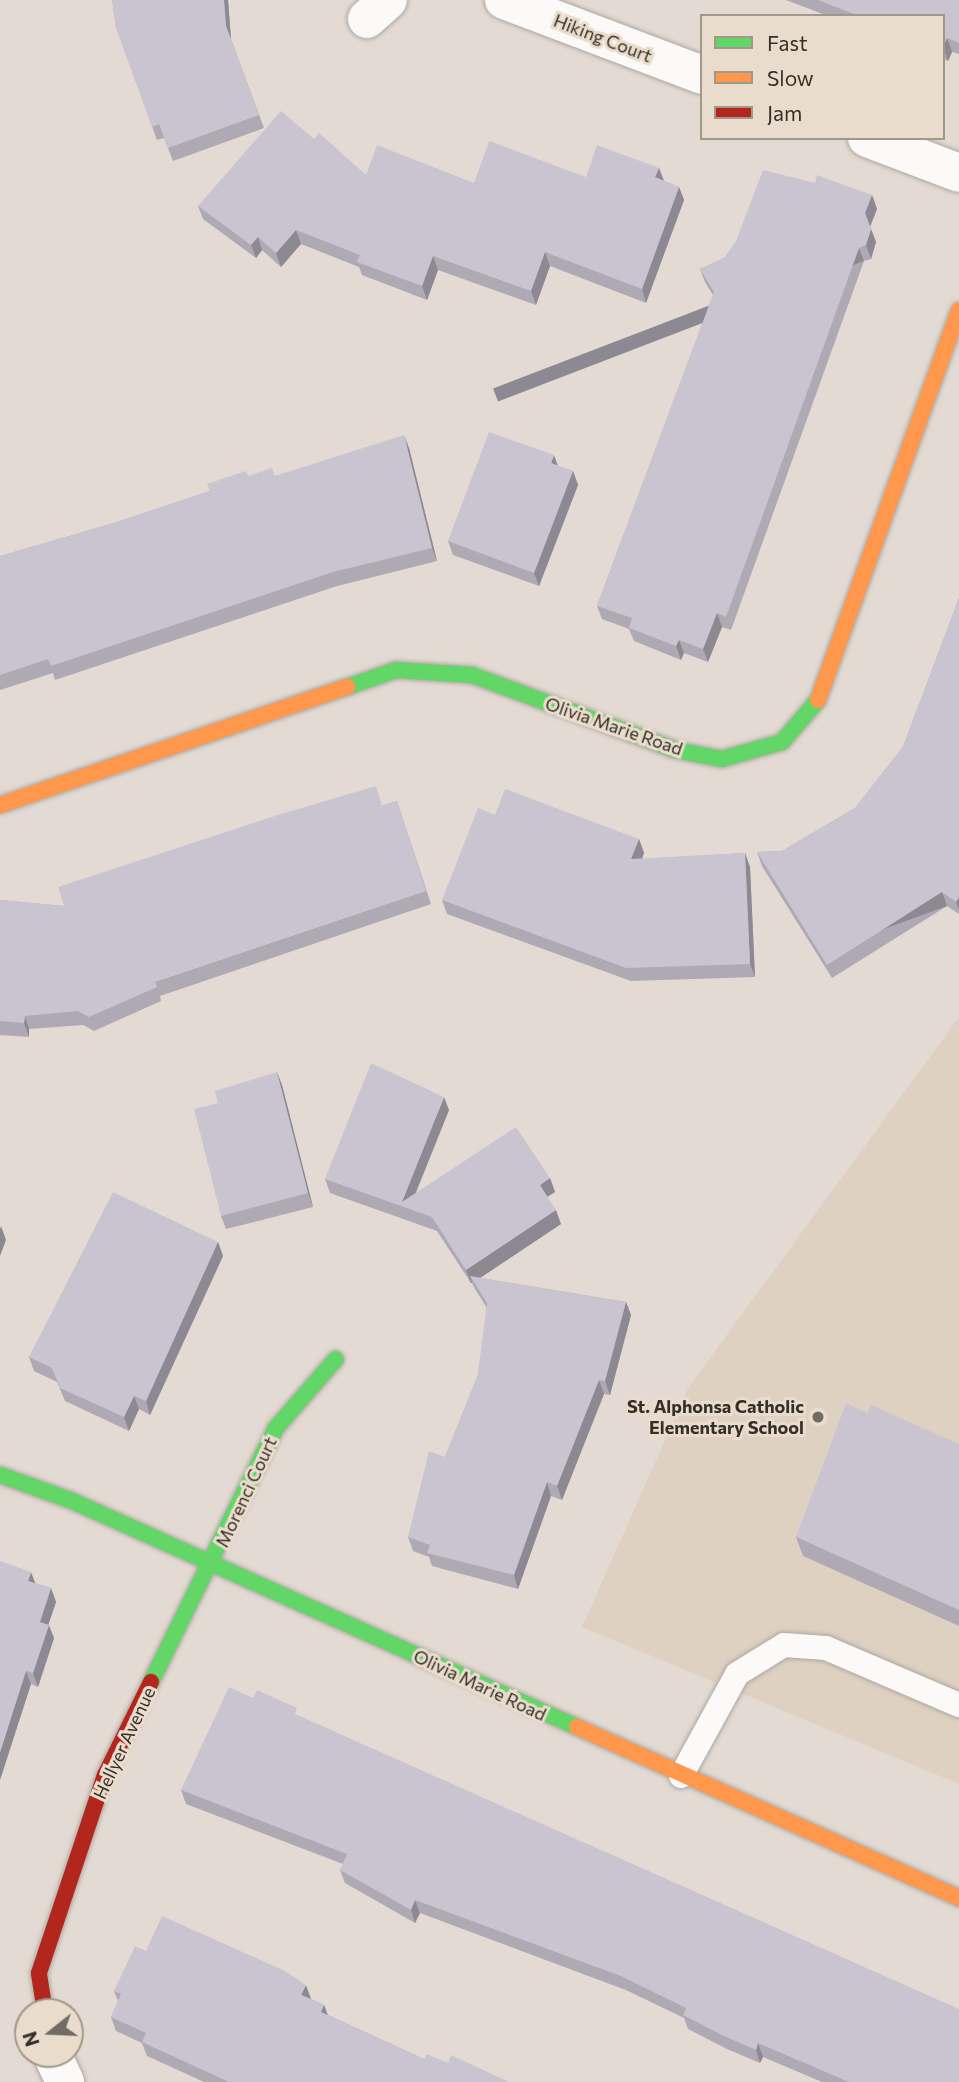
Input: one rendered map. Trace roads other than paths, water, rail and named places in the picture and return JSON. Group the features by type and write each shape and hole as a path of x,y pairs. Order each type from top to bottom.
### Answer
{"street":[{"name":"Hiking Court","path":"504,0 700,74"},
{"path":"872,140 959,173"},
{"name":"Olivia Marie Road","path":"0,805 396,670 472,675 676,750 722,760 782,742 824,692 959,311"},
{"name":"Morenci Court","path":"214,1563 276,1428 336,1359"},
{"name":"Olivia Marie Road","path":"0,1475 214,1563 681,1776 959,1898"},
{"name":"Hellyer Avenue","path":"43,1998 39,1973 105,1775 214,1563"}],"lane":[{"path":"681,1776 737,1674 785,1645 826,1648 959,1705"}],"place":[{"name":"St. Alphonsa Catholic Elementary School","path":"818,1417"}]}
